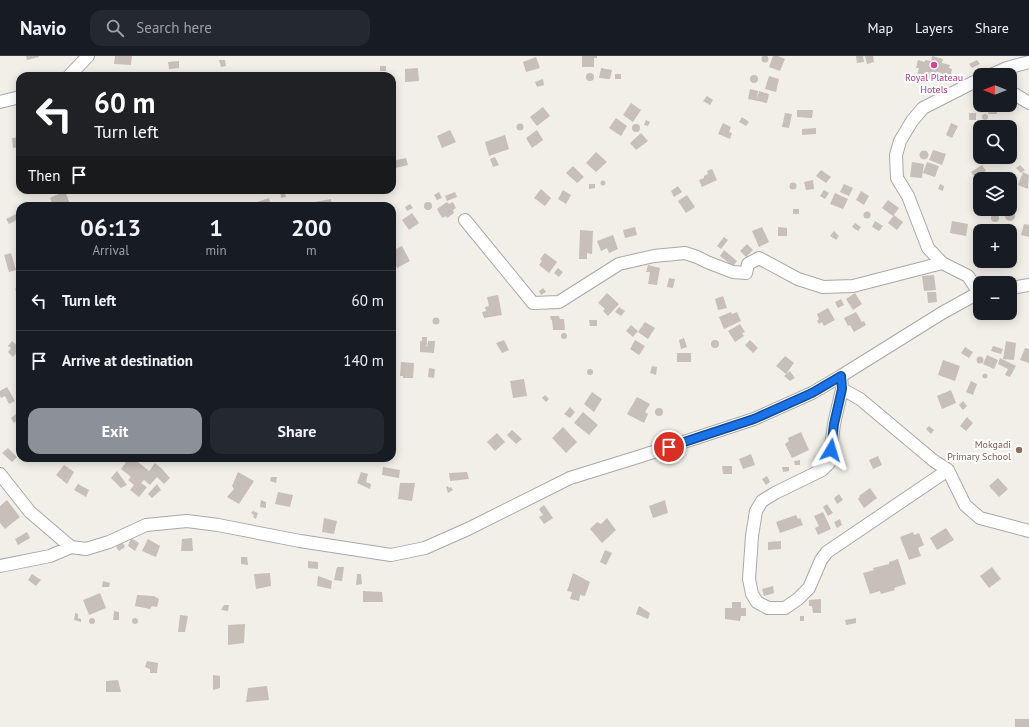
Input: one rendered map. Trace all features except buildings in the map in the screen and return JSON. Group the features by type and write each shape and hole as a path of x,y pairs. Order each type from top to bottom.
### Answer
{"street":[{"path":"73,72 88,56"},
{"path":"1016,68 1029,62"},
{"path":"973,83 923,108 912,121 900,141 896,155 897,178 908,196 928,248 942,263 968,276 973,283"},
{"path":"1017,96 1029,103"},
{"path":"0,102 16,98"},
{"path":"465,220 534,303 559,302 619,264 654,256 685,253 733,272 743,273 746,273 748,264 759,258 798,279 823,287 854,286 942,263"},
{"path":"1017,287 1029,285"},
{"path":"0,566 50,556 71,548 86,549 109,542 146,525 186,521 218,525 300,541 391,555 425,548 468,529 570,478 754,419 812,393 942,313 973,296"},
{"path":"841,376 842,389 834,424 829,463 822,470 762,501 756,511 752,536 749,579 752,594 757,602 768,608 785,608 798,599 808,588 821,560 827,552 948,470"},
{"path":"842,389 860,398 934,461 948,470 965,505 980,518 1029,531"},
{"path":"0,474 30,512 71,548"}],"place":[{"name":"Royal Plateau Hotels","path":"934,65"},
{"name":"Mokgadi Primary School","path":"1019,450"}],"route":[{"path":"669,447 754,419 812,393 841,376 842,389 834,424 831,450"}]}
